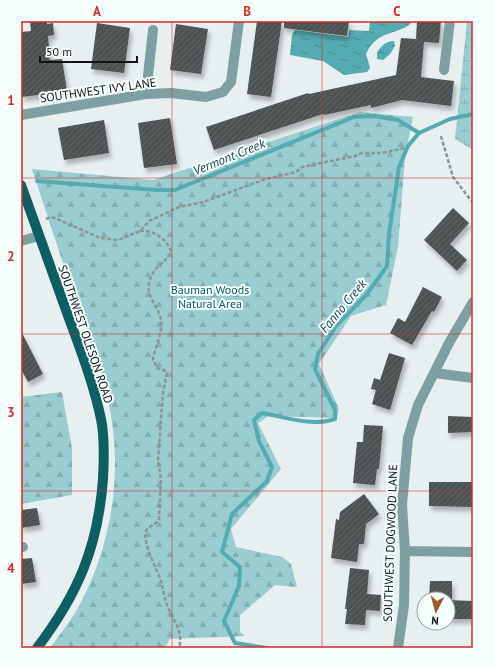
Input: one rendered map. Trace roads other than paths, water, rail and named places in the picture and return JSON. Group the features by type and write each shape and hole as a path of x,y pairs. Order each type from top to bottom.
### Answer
{"main road":[{"name":"SOUTHWEST OLESON ROAD","path":"21,185 93,386 101,420 104,467 93,545 84,569 57,622 37,648"}],"street":[{"name":"SOUTHWEST IVY LANE","path":"21,115 146,94 170,93 206,96 223,92 231,82 238,21"},
{"path":"444,70 450,21"},
{"path":"146,94 152,30"},
{"path":"21,241 39,236"},
{"name":"SOUTHWEST DOGWOOD LANE","path":"398,648 404,605 405,551 402,505 408,438 418,405 449,344 473,302"},
{"path":"434,373 473,378"},
{"path":"405,551 473,552"}],"water":[{"path":"370,21 413,21 402,29 383,36 371,45 366,54 370,68 367,72 344,75 323,61 290,55 292,35 295,30 348,37 349,30 369,31"},
{"path":"394,41 395,46 390,54 383,60 377,59 377,52 382,46 388,42"}],"waterway":[{"name":"Fanno Creek","path":"267,648 235,643 224,621 239,586 240,567 222,552 232,514 267,481 272,467 259,441 254,420 262,413 308,422 335,419 335,410 315,369 318,354 336,326 367,294 387,266 389,234 399,167 408,146 419,133 450,119 473,114"},
{"name":"Vermont Creek","path":"37,181 156,190 175,190 354,117 374,116 398,120 419,133"}],"park label":[{"name":"Bauman Woods Natural Area","path":"210,296"}]}
